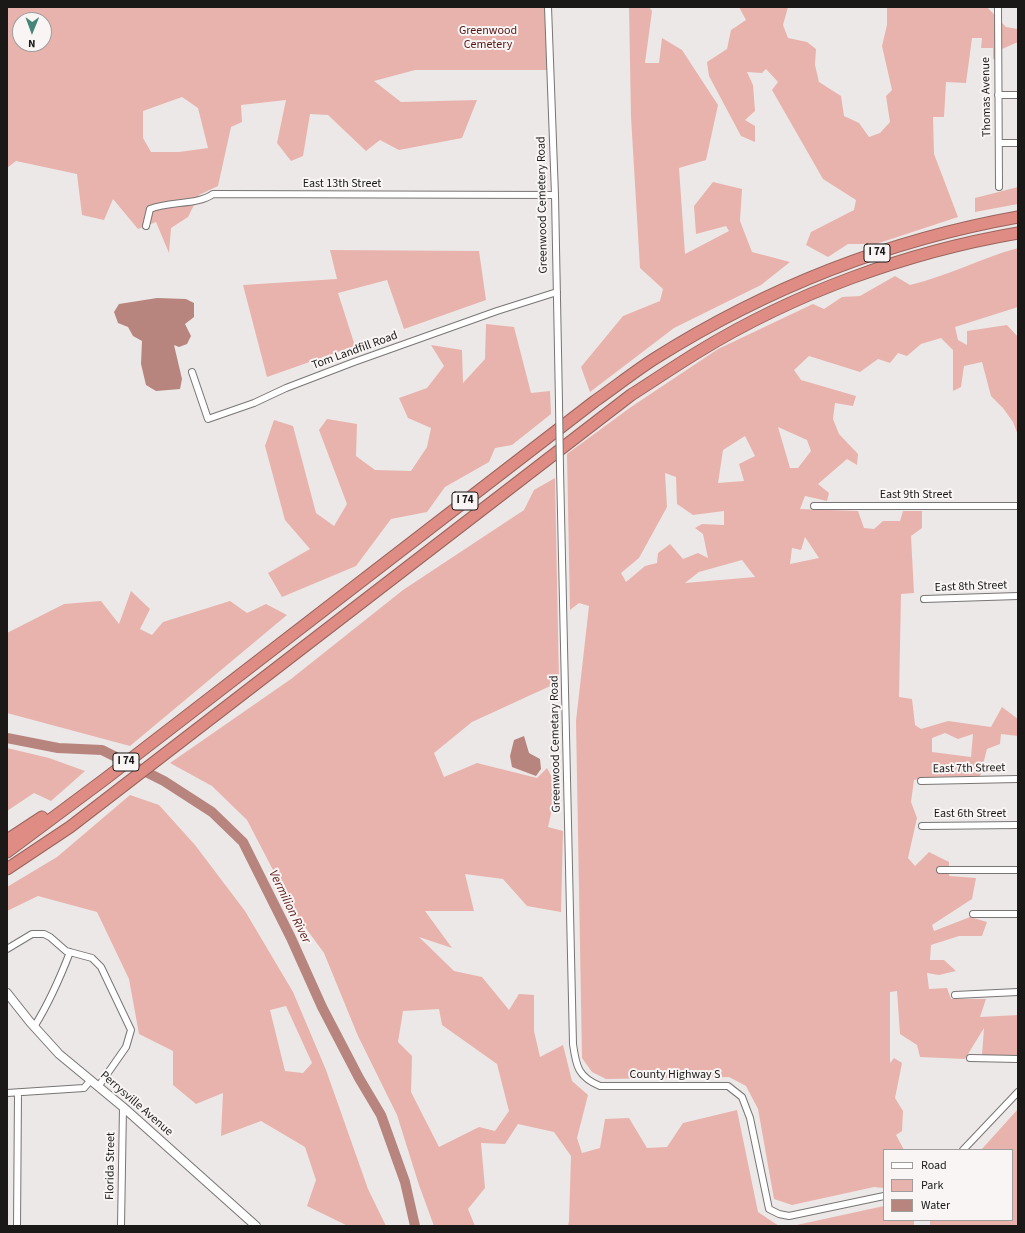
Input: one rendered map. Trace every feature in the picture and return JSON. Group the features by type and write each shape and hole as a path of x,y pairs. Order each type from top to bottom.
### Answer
{"highway":[{"name":"I 74","path":"7,852 53,813 105,779 595,401 654,360 716,323 777,292 849,262 912,241 979,224 1018,217"},
{"name":"I 74","path":"7,869 70,827 625,400 699,351 795,301 871,271 936,251 1018,233"},
{"path":"7,840 53,813"},
{"path":"7,877 55,842 70,827"}],"street":[{"name":"Greenwood Cemetery Road","path":"548,7 555,195 559,403"},
{"name":"Thomas Avenue","path":"998,7 999,187"},
{"path":"998,95 1018,95"},
{"path":"999,143 1018,143"},
{"name":"East 13th Street","path":"146,226 150,209 160,205 186,201 198,201 213,194 555,195"},
{"name":"Tom Landfill Road","path":"192,372 208,418 254,403 286,388 354,362 498,310 557,292"},
{"name":"Greenwood Cemetary Road","path":"559,403 573,1044 576,1065 586,1081"},
{"name":"East 9th Street","path":"814,506 1018,506"},
{"name":"East 8th Street","path":"924,600 1018,596"},
{"name":"East 7th Street","path":"921,782 1018,779"},
{"name":"East 6th Street","path":"922,826 1018,825"},
{"path":"940,870 1018,870"},
{"path":"973,914 1018,914"},
{"path":"7,948 32,934 44,934 50,937 66,951 92,958 101,967 131,1030 126,1047 98,1087"},
{"path":"34,1027 59,981 70,952"},
{"path":"955,995 1018,992"},
{"name":"Perrysville Avenue","path":"7,993 34,1027 59,1054 123,1107 256,1226"},
{"path":"970,1058 1018,1059"},
{"path":"7,1093 84,1088 90,1081"},
{"name":"County Highway S","path":"586,1081 600,1086 728,1086 742,1096 750,1118 769,1209 779,1214 789,1216 883,1196"},
{"path":"17,1226 18,1092"},
{"path":"965,1149 1018,1092"},
{"name":"Florida Street","path":"121,1226 123,1107"}],"green space":[{"name":"Greenwood Cemetery","path":"7,7 545,7 548,70 415,70 374,81 401,102 477,100 462,138 399,150 380,140 366,151 328,115 310,114 303,156 291,161 277,143 286,100 241,105 242,122 231,127 218,186 199,195 188,217 171,228 169,253 156,222 138,229 113,199 104,220 82,215 77,174 16,161 7,168","holes":["182,97 198,108 208,148 179,152 151,152 143,138 143,111"]},
{"path":"629,7 649,7 652,11 645,63 659,63 662,38 682,50 718,105 706,160 679,168 685,254 729,231 726,226 696,234 694,206 713,182 742,189 740,221 752,252 790,262 761,285 674,328 590,392 581,367 623,316 660,301 663,289 640,268 631,117"},
{"path":"739,7 788,7 783,25 788,38 807,42 816,49 815,65 819,82 841,96 844,116 859,123 869,137 880,133 890,122 886,96 892,90 882,46 887,25 887,7 987,7 1006,27 1018,29 1018,42 1002,49 1002,57 993,59 993,48 981,48 982,38 972,38 966,83 946,82 944,117 933,117 934,154 958,217 876,244 848,244 828,257 806,245 811,232 854,210 856,200 823,179 772,90 778,82 766,69 762,73 747,72 753,85 755,111 745,120 755,126 755,142 741,136 709,76 707,62 727,49 731,30 746,20"},
{"path":"1018,187 1018,204 975,212 975,198"},
{"path":"1018,248 1018,307 955,327 958,340 967,345 967,331 1007,325 1018,337 1018,435 1013,422 1003,408 991,396 982,362 964,366 961,387 953,391 953,350 941,338 921,344 907,356 898,353 890,363 878,359 860,372 809,356 794,370 801,380 856,396 853,406 835,403 833,419 839,434 858,454 857,465 847,459 818,484 829,493 827,501 805,496 800,509 858,511 864,528 874,529 883,521 900,521 903,511 922,511 922,528 911,536 914,593 901,594 899,697 912,699 915,725 921,729 948,721 991,727 1002,707 1018,719 1018,736 1001,734 1000,744 987,749 980,776 930,777 914,780 911,802 917,818 908,858 915,866 929,852 949,862 949,876 976,878 972,899 932,925 934,931 970,917 987,922 982,936 959,936 931,945 930,960 944,960 956,971 939,975 927,973 929,989 947,988 951,999 986,999 980,1017 1018,1015 1018,1055 982,1055 984,1028 965,1059 920,1057 917,1045 900,1034 897,991 890,992 890,1063 894,1058 902,1063 895,1098 903,1111 902,1131 896,1135 903,1149 883,1149 883,1188 874,1187 792,1205 774,1199 758,1109 746,1086 729,1077 606,1079 592,1072 582,1058 576,721 589,606 579,603 570,610 567,454 631,407 718,349 813,304 824,309 842,297 860,296 895,276 910,285 938,277","holes":["778,427 807,440 811,451 798,468 790,468","745,436 755,456 739,464 744,481 718,483 723,450","665,473 676,477 677,504 693,515 724,511 724,525 702,524 695,528 703,534 708,558 698,553 683,559 670,544 658,553 657,563 645,566 626,582 621,573 639,558 667,507","805,537 819,558 790,564 792,548 801,550","742,560 755,577 685,583 699,572","945,733 958,739 973,734 971,757 932,752 932,738"]},
{"path":"330,250 479,251 486,300 404,329 387,280 338,293 355,346 267,377 243,285 337,279"},
{"path":"486,324 514,327 531,393 550,391 551,414 512,445 495,448 489,462 445,487 427,512 391,519 356,566 282,597 268,573 310,549 285,520 265,446 274,420 293,426 316,513 334,526 347,504 319,430 327,419 357,424 356,456 375,470 411,471 427,447 431,428 408,418 399,398 427,388 444,366 431,345 462,350 463,383 485,359"},
{"path":"555,478 559,682 472,722 434,753 444,777 477,763 537,778 547,768 557,787 548,827 563,831 561,912 527,906 503,879 465,874 474,911 425,911 452,948 419,937 454,971 482,977 509,1010 519,994 534,995 534,1031 540,1057 563,1045 572,1081 588,1095 577,1138 582,1153 600,1148 605,1119 629,1118 647,1148 667,1147 683,1123 737,1110 758,1212 779,1226 568,1226 571,1156 554,1132 518,1124 505,1144 481,1143 485,1188 468,1209 475,1226 434,1226 419,1185 397,1115 358,1036 324,953 297,916 247,820 212,786 170,763 291,679 403,590 524,510 534,490","holes":["439,1009 442,1025 497,1064 509,1111 495,1131 479,1127 439,1147 411,1092 412,1056 398,1042 403,1011"]},
{"path":"131,591 150,609 140,629 152,635 163,622 230,601 247,613 266,604 287,615 130,746 7,713 7,633 64,604 101,601 119,624"},
{"path":"7,748 49,758 85,771 51,801 34,793 7,811"},
{"path":"130,795 159,805 195,845 245,911 293,992 326,1070 368,1189 386,1226 348,1226 307,1206 316,1180 305,1147 261,1121 221,1136 223,1093 196,1104 173,1085 173,1051 139,1034 129,979 97,912 38,896 7,911 7,887 57,857","holes":["286,1006 312,1063 303,1073 285,1071 270,1010"]},
{"path":"1018,1109 1018,1226 930,1226 930,1221 1013,1221 1013,1149 982,1149"},
{"path":"883,1206 883,1221 914,1221 914,1226 792,1226"}],"water":[{"path":"157,298 186,299 194,303 194,317 185,324 191,336 187,344 179,347 174,345 182,379 180,389 156,391 146,385 141,364 142,341 133,336 128,327 118,323 114,312 119,304"},
{"path":"524,736 529,753 540,759 541,769 536,776 512,767 510,756 514,740"}],"waterway":[{"name":"Vermilion River","path":"7,738 58,748 102,750 164,781 212,812 243,842 291,938 322,1007 359,1078 381,1115 405,1182 415,1226"}]}
